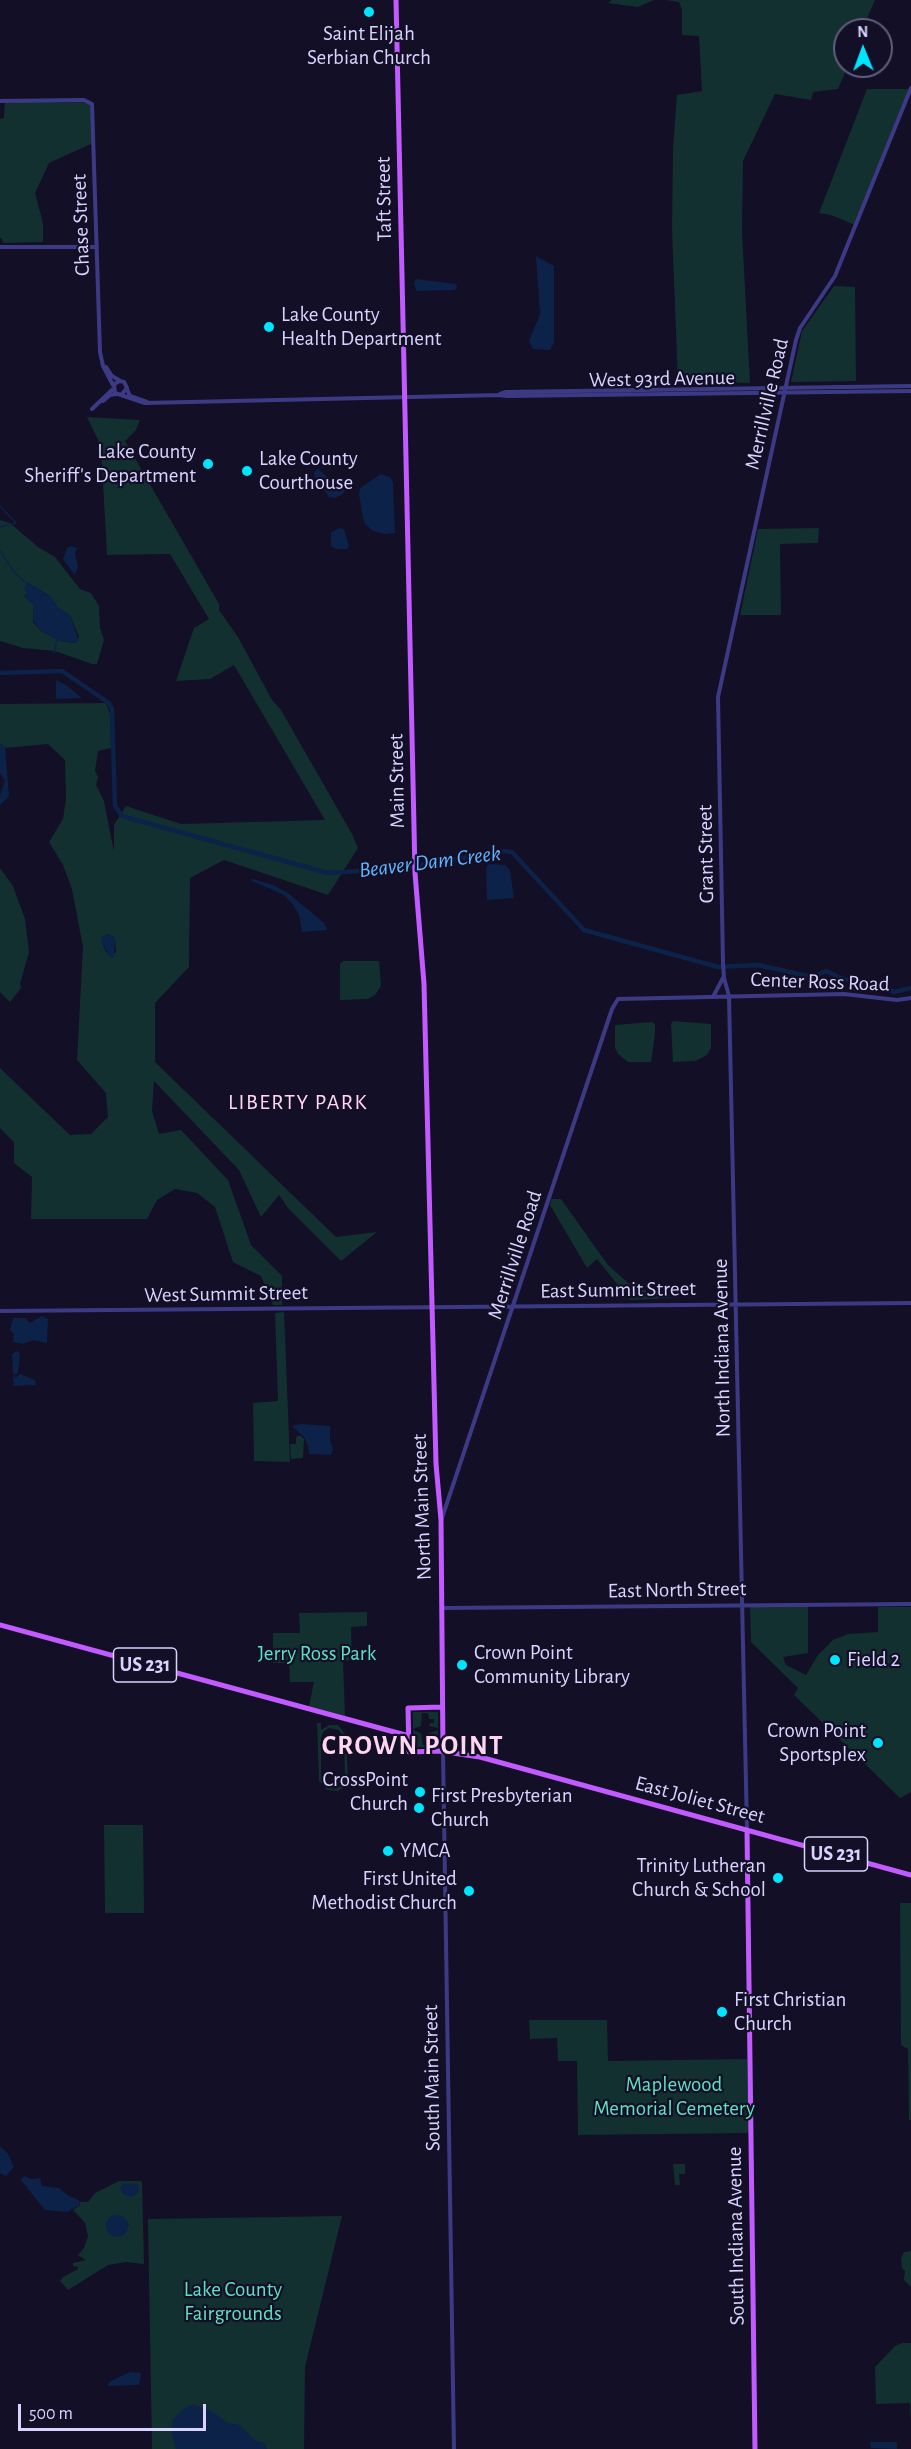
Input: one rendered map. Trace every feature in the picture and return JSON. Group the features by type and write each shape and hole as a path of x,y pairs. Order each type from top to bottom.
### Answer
{"main road":[{"name":"Taft Street","path":"396,0 405,398"},
{"name":"Main Street","path":"405,398 415,860 424,984 434,1307"},
{"name":"North Main Street","path":"434,1307 437,1481 441,1520 441,1707"},
{"name":"US 231","path":"0,1625 409,1736"},
{"name":"US 231","path":"441,1707 408,1708 409,1752 443,1752"},
{"name":"South Main Street","path":"441,1707 443,1752"},
{"name":"East Joliet Street","path":"443,1752 480,1756 911,1875"},
{"name":"South Indiana Avenue","path":"747,1830 755,2449"}],"street":[{"name":"Merrillville Road","path":"718,710 721,675 798,334 835,276 911,88"},
{"name":"Chase Street","path":"0,101 84,100 92,107 101,346"},
{"path":"0,248 97,247"},
{"path":"101,346 109,373 126,384 130,396 148,402"},
{"path":"101,346 103,366 119,394"},
{"path":"97,405 120,381"},
{"path":"92,409 110,395 119,394 127,388"},
{"name":"West 93rd Avenue","path":"119,394 139,402 148,402 911,388"},
{"name":"Grant Street","path":"718,710 723,971 729,996"},
{"path":"714,996 724,978"},
{"name":"Center Ross Road","path":"618,999 844,994 897,1000 911,998"},
{"name":"North Indiana Avenue","path":"729,996 745,1699"},
{"name":"Merrillville Road","path":"441,1520 612,1009 618,999"},
{"name":"East Summit Street","path":"434,1307 911,1303"},
{"name":"West Summit Street","path":"0,1311 434,1307"},
{"name":"East North Street","path":"442,1608 911,1604"},
{"name":"South Indiana Avenue","path":"745,1699 747,1830"},
{"name":"South Main Street","path":"443,1752 454,2449"}],"green space":[{"path":"612,0 654,0 638,7 608,3"},
{"path":"666,0 875,0 867,18 833,18 833,78 843,78 838,89 813,92 811,100 775,94 743,161 742,232 750,383 678,382 672,230 673,148 677,95 702,91 699,36 682,35 682,10 679,2"},
{"path":"867,89 911,89 855,225 831,215 819,213"},
{"path":"5,101 90,103 93,143 49,163 35,193 43,223 43,242 4,243 0,237 0,119 4,118"},
{"path":"834,286 855,287 856,381 791,382 802,331"},
{"path":"87,417 140,420 136,430 125,441 219,604 219,610 238,637 272,700 281,710 358,848 328,895 224,860 190,878 189,967 155,1003 155,1062 336,1237 377,1232 341,1261 288,1208 279,1195 261,1217 239,1170 154,1081 152,1111 159,1134 181,1130 228,1180 251,1245 282,1276 282,1305 273,1305 261,1276 233,1262 215,1207 197,1193 175,1189 157,1200 147,1219 31,1219 32,1177 14,1163 14,1142 0,1128 0,1068 70,1135 91,1134 108,1117 106,1093 77,1060 83,947 72,889 63,865 49,842 63,819 66,799 65,760 48,744 5,748 0,743 0,704 106,703 110,714 111,748 98,751 95,771 98,777 96,785 104,801 114,852 114,825 126,806 181,824 325,820 234,665 210,679 176,681 194,628 209,619 170,554 107,555 101,446","holes":["108,934 115,938 116,953 106,952 102,943"]},
{"path":"0,520 10,523 38,547 55,557 80,589 91,593 99,606 100,628 104,640 97,664 55,651 23,648 0,641","holes":["28,583 50,596 58,608 70,615 79,637 75,643 60,641 40,630 33,622 34,605 24,596 28,593"]},
{"path":"819,528 818,543 780,544 781,615 740,615 758,529"},
{"path":"0,868 13,886 25,919 29,952 20,984 21,988 10,1002 0,992"},
{"path":"343,961 379,961 381,986 375,995 368,999 340,1000 340,964"},
{"path":"673,1021 711,1024 711,1048 707,1055 695,1061 673,1062 671,1024"},
{"path":"652,1022 655,1024 655,1034 651,1062 628,1062 618,1054 615,1048 615,1025"},
{"path":"551,1199 561,1199 608,1265 633,1287 672,1298 630,1300 597,1259 587,1268 550,1205"},
{"path":"284,1312 290,1462 254,1461 253,1403 278,1401 275,1313"},
{"path":"300,1435 304,1439 303,1458 291,1459 290,1444 296,1444 296,1437"},
{"name":"Crown Point Sportsplex","path":"750,1606 808,1607 808,1653 783,1657 786,1665 806,1675 818,1655 833,1640 848,1634 878,1632 878,1607 911,1607 911,1792 900,1798 794,1695 798,1688 751,1642"},
{"name":"Jerry Ross Park","path":"367,1612 367,1626 351,1627 352,1660 343,1661 345,1716 309,1706 314,1682 290,1682 289,1663 273,1663 273,1633 300,1633 299,1613"},
{"path":"413,1712 438,1712 438,1728 429,1726 430,1723 434,1723 434,1719 429,1719 428,1713 422,1713 421,1726 413,1729"},
{"path":"317,1723 321,1723 321,1730 329,1725 338,1725 346,1735 348,1780 338,1791 327,1790 319,1781","holes":["329,1728 339,1730 344,1739 345,1780 341,1786 334,1789 325,1785 321,1778 321,1738 323,1732"]},
{"path":"413,1730 421,1733 423,1745 428,1745 429,1733 438,1730 438,1747 413,1747"},
{"path":"104,1825 143,1825 144,1913 105,1913"},
{"path":"900,1903 911,1903 911,2120 909,2120 908,2049 901,2045"},
{"name":"Maplewood Memorial Cemetery","path":"529,2020 607,2020 608,2061 747,2059 749,2131 747,2133 578,2135 577,2061 558,2061 557,2038 530,2039"},
{"path":"673,2164 685,2164 685,2174 679,2174 680,2185 675,2185"},
{"path":"119,2181 142,2181 144,2264 126,2262 108,2265 68,2290 60,2281 78,2269 73,2266 73,2263 86,2260 78,2255 84,2248 88,2236 85,2223 73,2210 80,2205 80,2202 88,2202 95,2193","holes":["110,2217 124,2219 129,2225 110,2234 106,2225"]},
{"name":"Lake County Fairgrounds","path":"342,2216 305,2367 304,2449 152,2449 148,2219"},
{"path":"911,2251 911,2287 904,2280 905,2271 902,2268 901,2258 904,2252"},
{"path":"911,2343 911,2428 910,2403 876,2404 875,2367 895,2346"}],"water":[{"path":"536,256 554,266 554,343 550,350 533,349 529,341 540,314"},
{"path":"416,279 456,284 457,287 455,290 416,291 414,282"},
{"path":"318,469 331,480 344,486 344,493 335,498 329,497 314,476 314,472"},
{"path":"381,474 390,477 393,482 395,533 384,534 373,531 365,524 363,518 360,488"},
{"path":"339,528 344,529 349,546 347,549 336,549 331,546 331,533"},
{"path":"71,546 77,548 75,554 78,566 75,575 63,559 67,548"},
{"path":"26,582 50,596 58,608 70,615 79,641 75,643 60,641 40,630 33,620 34,605 24,596 28,594 24,590"},
{"path":"56,680 66,685 82,698 56,699"},
{"path":"0,743 5,748 9,796 0,805 0,795 5,781 0,773"},
{"path":"489,864 505,865 510,870 514,898 487,900 486,868"},
{"path":"250,880 273,885 288,893 324,923 327,930 302,932 299,915 292,903 284,895"},
{"path":"107,934 115,938 114,958 109,956 102,943 101,937"},
{"path":"42,1316 48,1319 47,1343 33,1340 23,1344 13,1342 14,1334 10,1330 13,1318 25,1318 30,1323"},
{"path":"16,1351 20,1355 16,1375 13,1373 12,1354"},
{"path":"20,1374 35,1380 36,1385 14,1386 13,1380"},
{"path":"301,1424 330,1426 330,1440 333,1449 331,1455 309,1454 304,1437 292,1426"},
{"path":"0,2146 8,2154 14,2167 6,2176 0,2173"},
{"path":"24,2176 31,2179 40,2178 42,2186 59,2188 79,2200 80,2205 67,2212 45,2210 21,2180"},
{"path":"123,2183 138,2185 139,2192 132,2197 124,2195 120,2189"},
{"path":"117,2215 125,2218 128,2226 125,2234 117,2237 109,2234 106,2226 109,2218"},
{"path":"130,2372 141,2373 139,2385 108,2386 109,2382"},
{"path":"193,2404 213,2412 228,2423 240,2425 253,2439 265,2444 267,2449 176,2449 172,2435 172,2421 182,2410"},
{"path":"870,2442 897,2442 897,2449 871,2448"}],"waterway":[{"path":"0,506 16,523 11,525"},
{"path":"0,527 8,525"},
{"path":"0,551 14,572 25,582"},
{"path":"54,653 57,640"},
{"name":"Beaver Dam Creek","path":"0,673 62,671 109,703 112,709 115,806 122,816"},
{"name":"Beaver Dam Creek","path":"125,817 328,873 404,868 504,851 512,852 584,930 718,967 758,965 812,977 826,971 843,979 858,982 876,981 894,992 911,988"}],"place":[{"name":"Saint Elijah Serbian Church","path":"369,12"},
{"name":"Lake County Health Department","path":"269,327"},
{"name":"Lake County Sheriff's Department","path":"208,464"},
{"name":"Lake County Courthouse","path":"247,471"},
{"name":"Field 2","path":"835,1660"},
{"name":"Crown Point Community Library","path":"462,1665"},
{"name":"Crown Point Sportsplex","path":"878,1743"},
{"name":"CrossPoint Church","path":"420,1792"},
{"name":"First Presbyterian Church","path":"419,1808"},
{"name":"YMCA","path":"388,1851"},
{"name":"Trinity Lutheran Church & School","path":"778,1878"},
{"name":"First United Methodist Church","path":"469,1891"},
{"name":"First Christian Church","path":"722,2012"}],"district":[{"name":"LIBERTY PARK","path":"298,1102"},
{"name":"CROWN POINT","path":"413,1746"}]}
